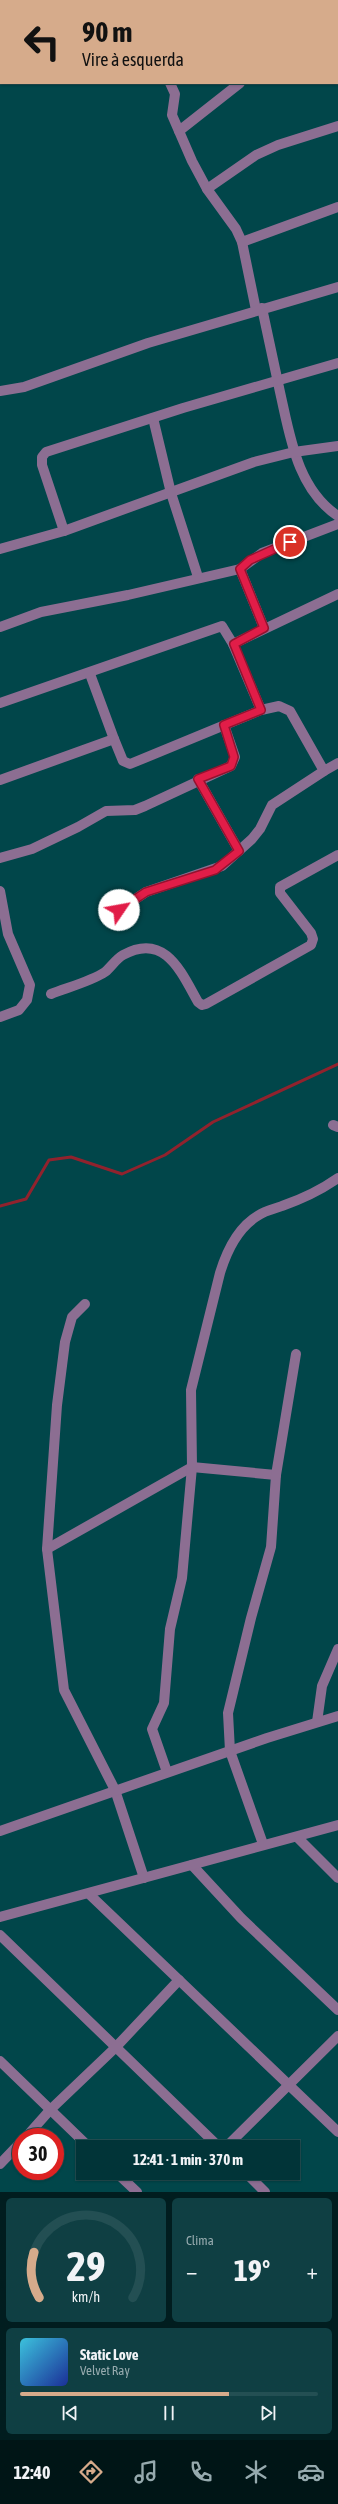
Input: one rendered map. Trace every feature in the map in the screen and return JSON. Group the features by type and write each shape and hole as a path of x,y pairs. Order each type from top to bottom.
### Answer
{"street":[{"path":"170,84 175,94 172,116 192,161 208,188 236,229 242,242 278,381 294,452 309,485 321,501 338,516"},
{"path":"179,131 239,84"},
{"path":"208,188 256,155 278,144 338,126"},
{"path":"242,242 338,207"},
{"path":"0,391 24,387 148,343 259,309 338,287"},
{"path":"64,531 42,465 42,456 46,452 153,418 338,363"},
{"path":"153,418 171,493 198,577"},
{"path":"0,549 64,531 254,462 294,452 338,446"},
{"path":"0,627 41,612 128,595 198,577 240,569 262,553 338,524"},
{"path":"240,569 264,628"},
{"path":"234,644 264,628 338,594"},
{"path":"0,703 90,674 218,627 226,628 261,710"},
{"path":"90,674 123,761 130,764 261,710 279,706 290,711 324,771"},
{"path":"0,858 32,849 78,827 106,810 135,810 198,779 231,766 234,761 234,757 224,725"},
{"path":"0,780 114,739"},
{"path":"119,910 146,892 215,870 239,851 260,830 272,806 338,763"},
{"path":"198,779 239,851"},
{"path":"51,994 104,972 121,956 140,948 154,949 170,957 177,965 198,1002 202,1005 206,1004 311,945 313,939 311,933 280,893 280,887 338,855"},
{"path":"0,891 4,935 30,985 27,1000 19,1010 0,1017"},
{"path":"167,1772 152,1729 164,1703 167,1689 170,1629 182,1578 192,1467 191,1390 226,1255 244,1227 260,1214 307,1196 338,1178"},
{"path":"85,1304 72,1318 65,1342 56,1413 47,1548 64,1690 115,1790 144,1878"},
{"path":"263,1844 230,1751 228,1713 271,1547 276,1475 296,1354"},
{"path":"47,1548 192,1467 276,1475"},
{"path":"317,1722 322,1686 338,1649"},
{"path":"0,1831 167,1772 338,1716"},
{"path":"0,1917 89,1894 263,1844 297,1837 338,1825"},
{"path":"297,1837 338,1878"},
{"path":"192,1865 241,1918 338,2010"},
{"path":"89,1894 288,2086 338,2132"},
{"path":"0,1935 212,2140"},
{"path":"34,2128 50,2110 115,2048 179,1980"},
{"path":"233,2140 338,2036"},
{"path":"0,2061 82,2140"},
{"path":"0,2164 12,2151"},
{"path":"124,2180 137,2192"},
{"path":"253,2180 265,2192"}],"waterway":[{"path":"0,1206 26,1199 49,1160 71,1157 122,1174 165,1155 213,1122 338,1064"}],"route":[{"path":"119,910 146,892 215,870 222,866 239,851 198,779 231,766 234,761 224,725 261,710 234,644 264,628 240,569 250,560 262,553 290,542"}]}
